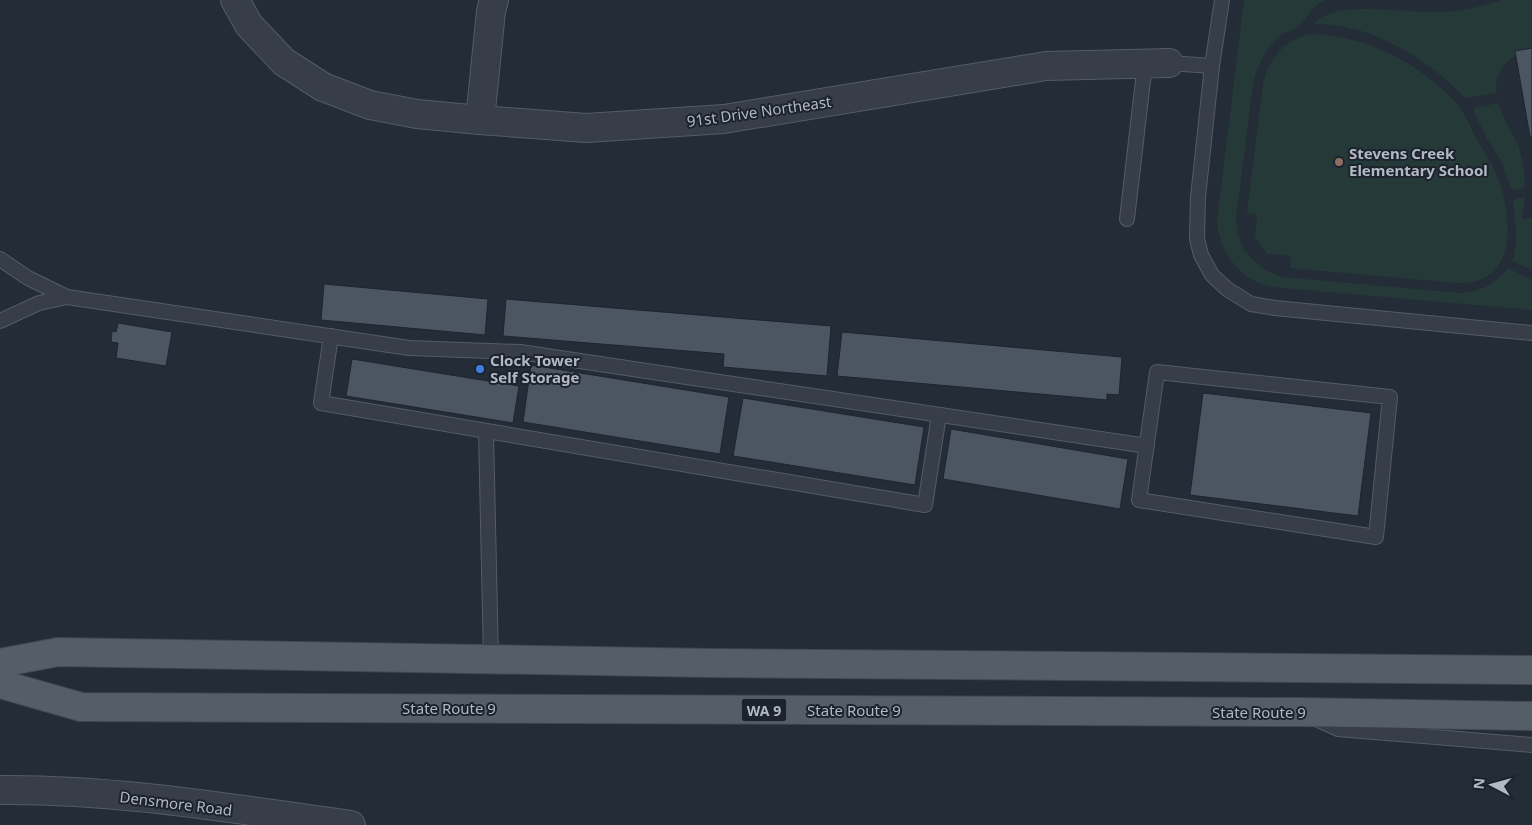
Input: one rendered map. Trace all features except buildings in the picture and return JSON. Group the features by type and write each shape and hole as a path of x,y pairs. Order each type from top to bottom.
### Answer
{"main road":[{"path":"0,663 58,652 730,664 1532,670"},
{"name":"State Route 9","path":"0,684 81,707 1300,712 1532,716"}],"street":[{"name":"91st Drive Northeast","path":"235,0 249,25 284,62 323,87 370,105 417,114 586,128 724,119 1046,66 1157,63"},
{"path":"480,120 491,11 494,0"},
{"name":"Densmore Road","path":"0,790 148,798 352,825"}],"lane":[{"path":"1222,0 1212,66 1198,197 1197,239 1201,255 1212,275 1227,289 1251,304 1275,308 1532,333"},
{"path":"1127,218 1157,63"},
{"name":"91st Drive Northeast","path":"1157,63 1212,66"},
{"path":"0,259 28,278 67,297 409,348 520,352 1147,446"},
{"path":"0,321 40,304 67,297"},
{"path":"331,336 321,403 925,505 939,415"},
{"path":"1157,372 1390,397 1376,537 1140,500 1147,446 1157,372"},
{"path":"486,431 491,660"},
{"path":"1300,712 1338,729 1532,745"}],"shaded area":[{"path":"1244,0 1325,0 1314,8 1299,26 1286,32 1274,42 1264,55 1255,76 1236,218 1237,231 1244,250 1251,258 1267,271 1282,277 1460,293 1475,291 1493,283 1508,268 1532,280 1532,310 1272,287 1250,279 1241,272 1233,263 1222,244 1217,221"},
{"path":"1502,0 1532,0 1532,48 1516,51 1516,56 1506,63 1498,76 1496,93 1465,98 1433,69 1376,36 1335,25 1314,24 1323,17 1336,12 1351,10 1448,12 1475,8"},
{"path":"1314,34 1354,40 1392,55 1427,76 1460,108 1494,169 1506,208 1508,227 1506,245 1501,260 1492,273 1477,281 1456,283 1290,268 1291,256 1267,254 1255,237 1257,215 1247,213 1263,84 1274,57 1280,50 1295,39"},
{"path":"1498,103 1520,150 1525,188 1515,190 1510,187 1501,160 1487,139 1474,112 1474,108"},
{"path":"1525,197 1522,219 1532,218 1532,270 1512,261 1516,239 1513,202 1516,199"}],"place":[{"name":"Stevens Creek Elementary School","path":"1339,162"},
{"name":"Clock Tower Self Storage","path":"480,369"}]}
